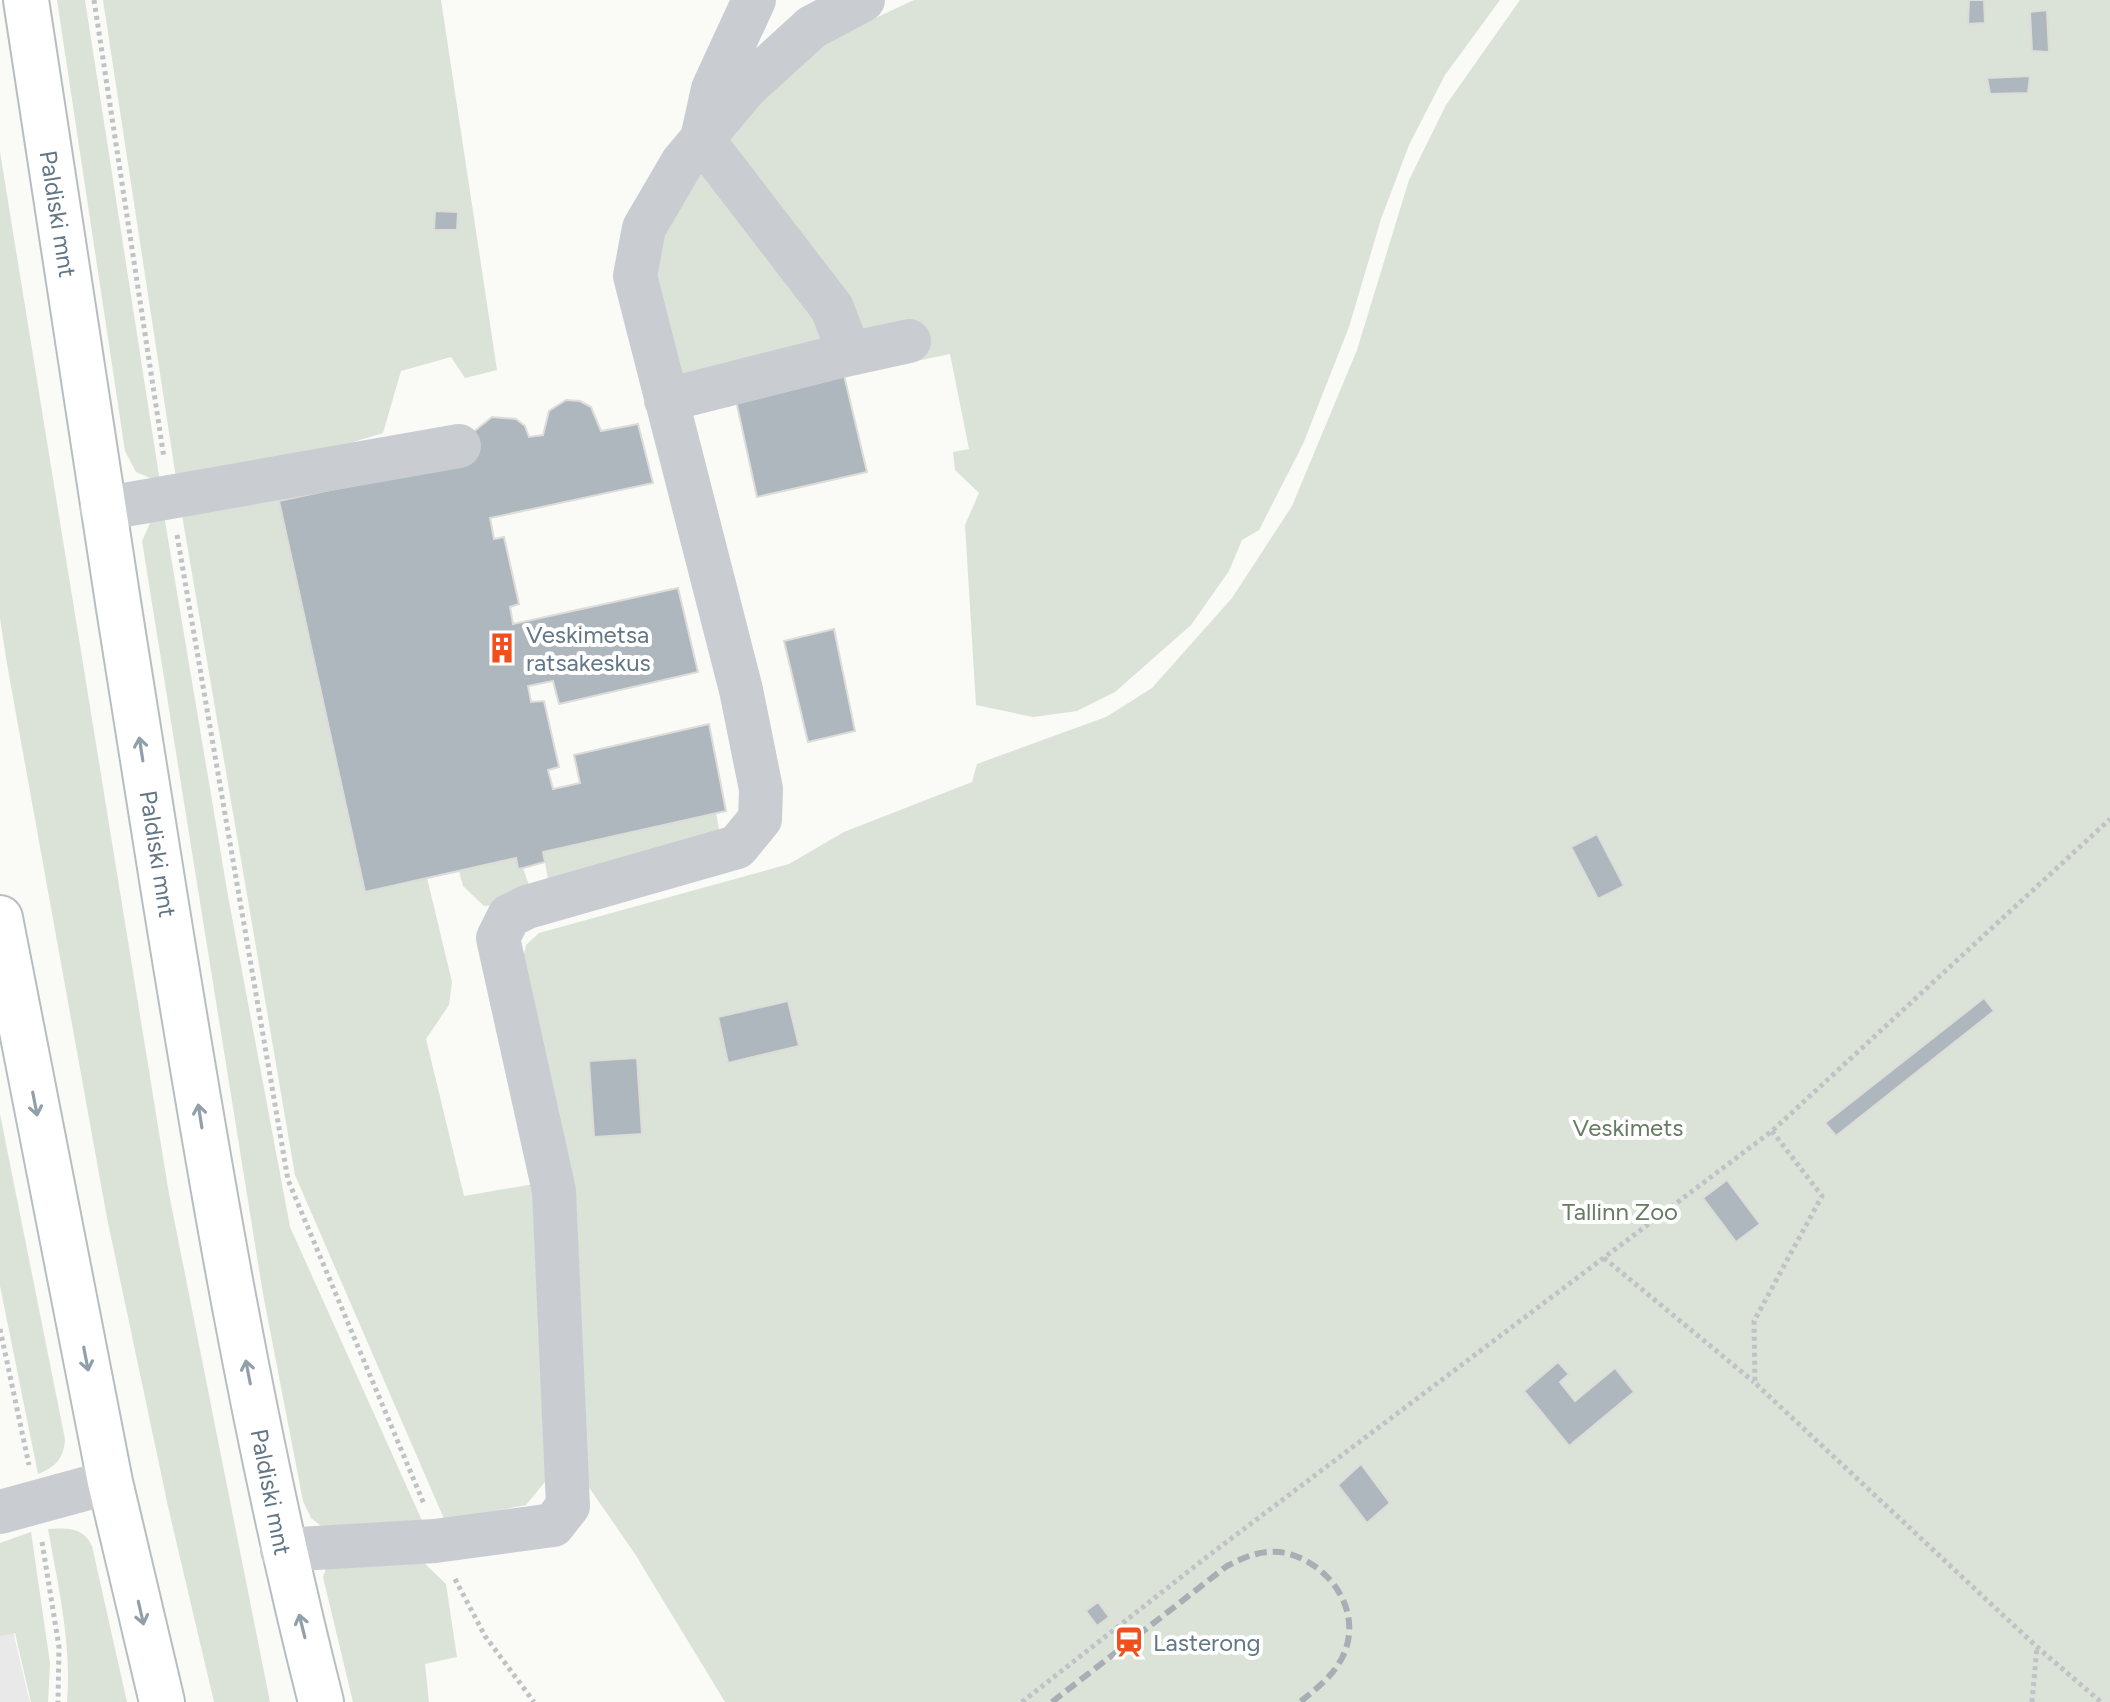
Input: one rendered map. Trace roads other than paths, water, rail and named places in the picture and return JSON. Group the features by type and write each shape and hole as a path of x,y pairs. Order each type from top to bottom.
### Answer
{"main road":[{"name":"Paldiski mnt","path":"26,0 102,509 210,1176 282,1550 321,1702"},
{"path":"0,42 10,52 53,180"},
{"path":"0,918 12,1041 162,1702"}],"lane":[{"path":"754,0 713,89 702,139 832,308 843,337 845,355"},
{"path":"282,1550 435,1541 553,1525 568,1506 554,1191 498,938 509,916 527,907 737,847 760,819 761,789 741,690 635,276 644,228 682,163 746,87 817,13 863,0"},
{"path":"666,400 909,341"},
{"path":"102,509 459,446"},
{"path":"0,1512 110,1482"}],"railway":[{"path":"1052,1702 1227,1566 1266,1552 1297,1557 1327,1576 1338,1590 1349,1623 1348,1640 1338,1665 1300,1702"}],"place":[{"name":"Veskimetsa ratsakeskus","path":"502,648"},
{"name":"Lasterong","path":"1129,1642"}],"park label":[{"name":"Veskimets","path":"1628,1127"},
{"name":"Tallinn Zoo","path":"1620,1211"}]}
